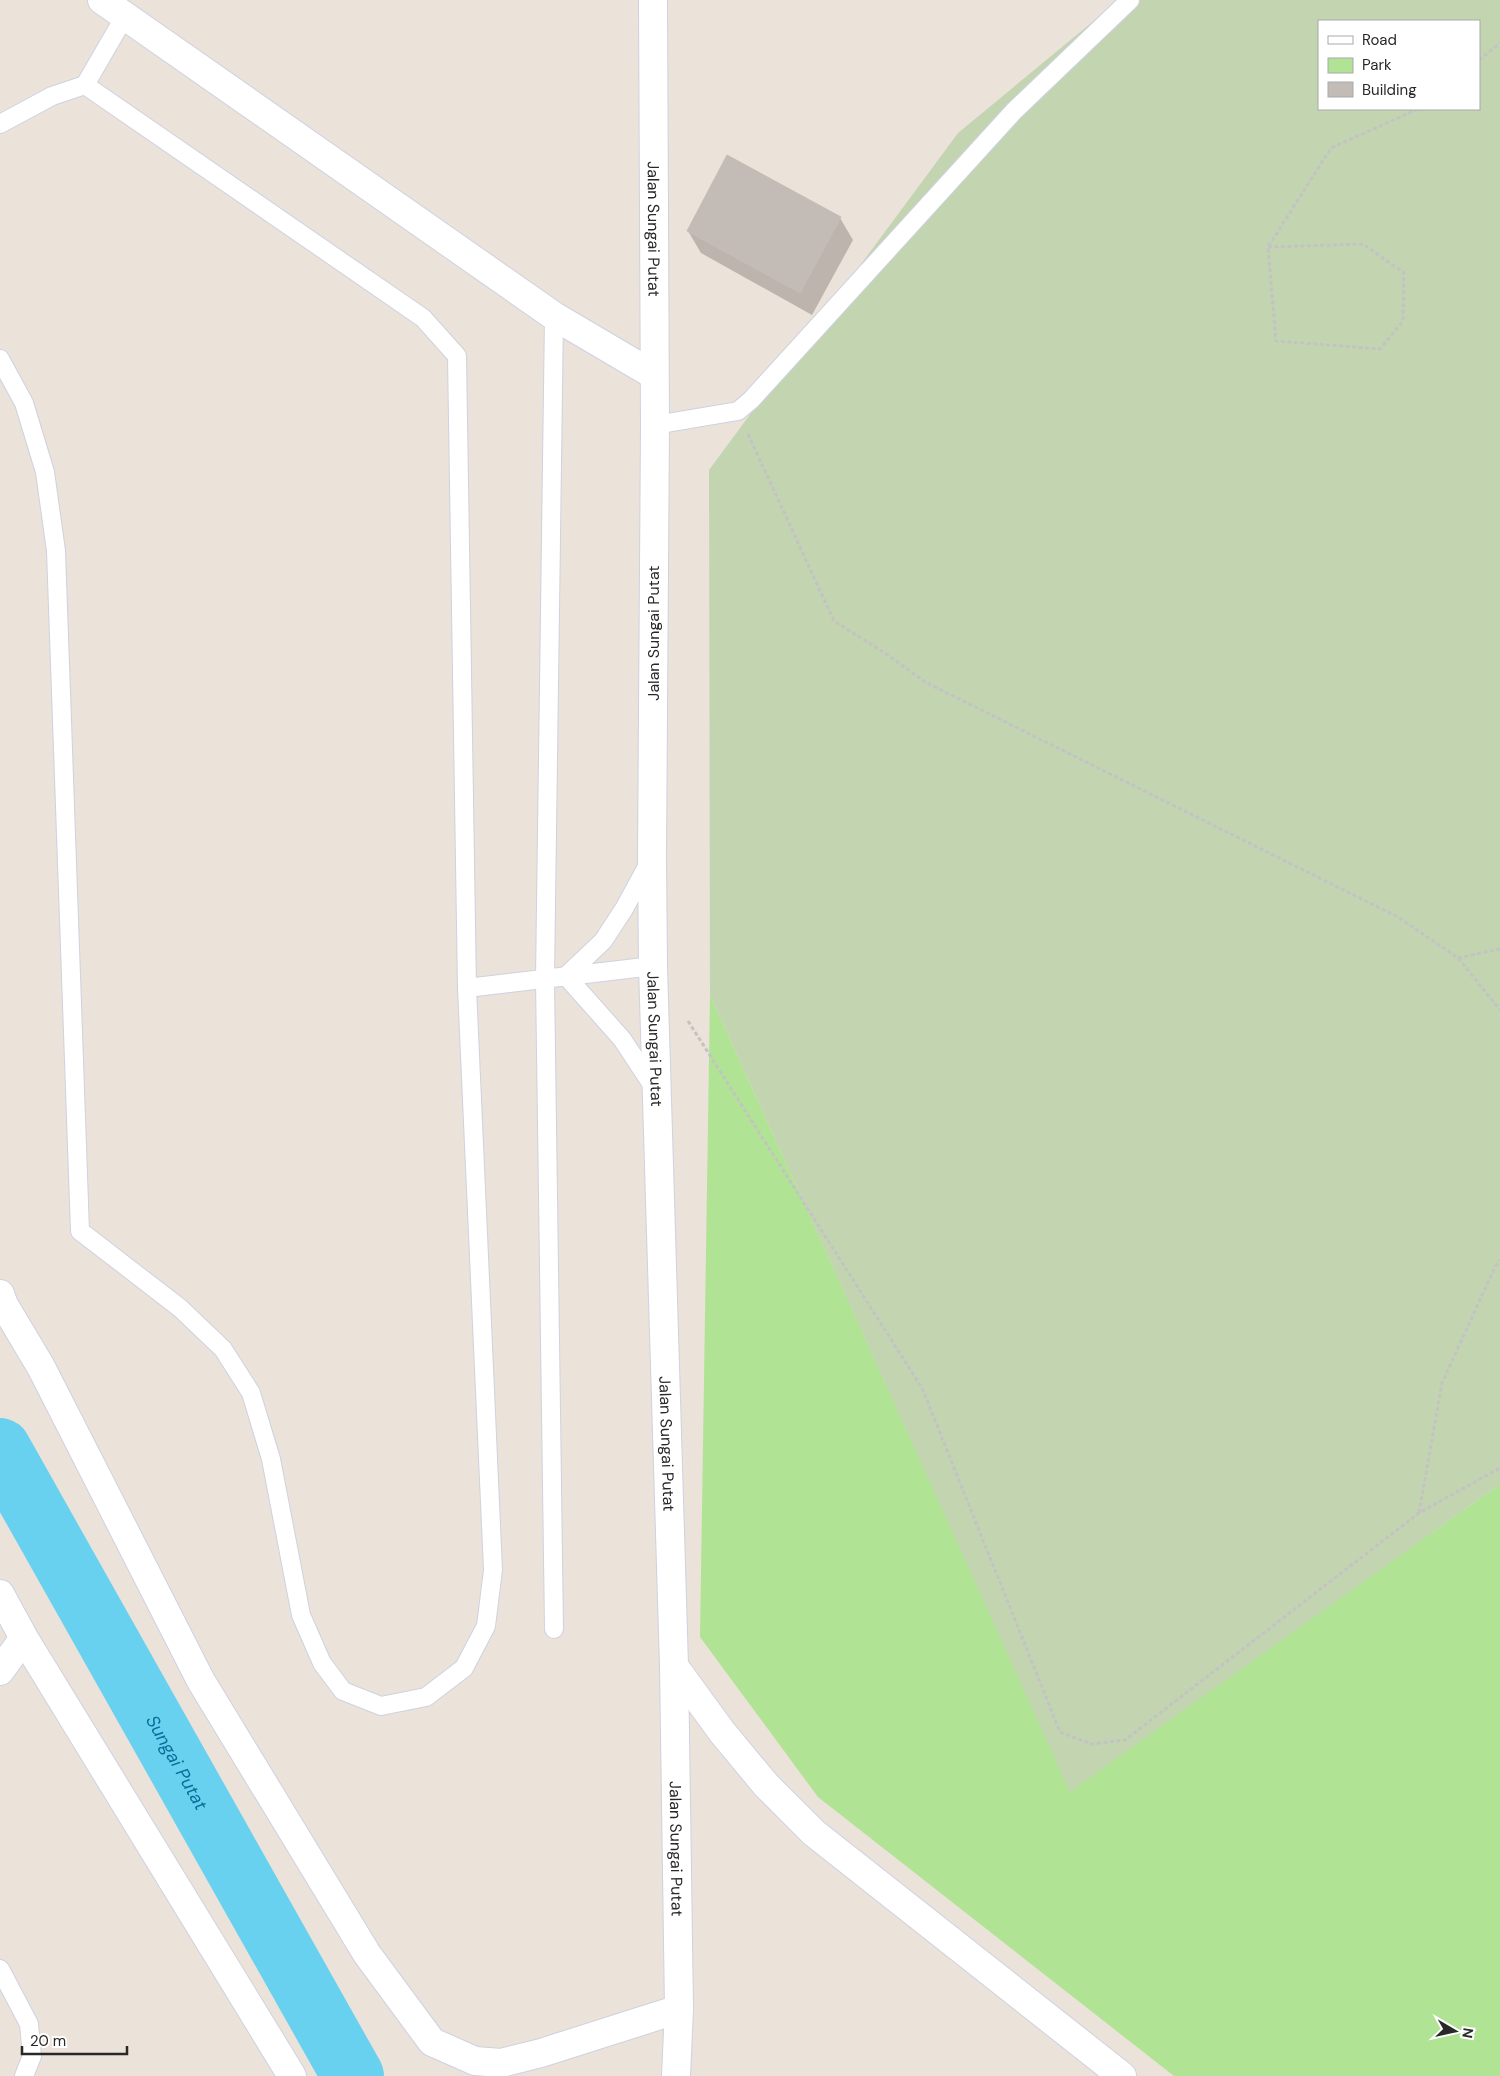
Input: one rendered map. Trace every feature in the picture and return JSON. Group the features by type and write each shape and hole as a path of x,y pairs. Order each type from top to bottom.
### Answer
{"street":[{"path":"102,0 554,316 654,376"},
{"name":"Jalan Sungai Putat","path":"652,0 655,425 653,966 674,1666 679,2009 676,2076"},
{"path":"1,1302 41,1367 201,1681 367,1954 432,2042 475,2061 501,2063 541,2053 679,2009"},
{"path":"0,1594 24,1638 292,2076"},
{"path":"0,1671 24,1638"},
{"path":"674,1666 722,1732 766,1785 814,1833 1122,2076"}],"lane":[{"path":"655,425 738,411 758,393 1014,110 1130,0"},
{"path":"0,124 52,96 85,85 126,16"},
{"path":"0,359 24,403 45,472 56,551 80,1231 180,1308 223,1348 252,1393 271,1459 301,1615 322,1663 343,1691 381,1706 426,1698 464,1668 486,1626 493,1570 467,988 457,356 423,318 85,85"},
{"path":"554,316 545,979 554,1629"},
{"path":"566,976 603,941 624,909 652,858"},
{"path":"467,988 653,966"},
{"path":"566,976 622,1039 656,1090"},
{"path":"0,1969 29,2024 32,2056 24,2076"}],"path":[{"path":"1480,59 1500,42"},
{"path":"1268,247 1363,244 1404,273 1403,321 1380,349 1276,341 1268,247 1331,148 1416,110"},
{"path":"738,411 834,621 885,653 925,682 1398,917 1458,958 1500,1010"},
{"path":"1458,958 1500,949"},
{"path":"684,1015 922,1388 1060,1732 1092,1744 1124,1740 1419,1513 1500,1468"},
{"path":"1419,1513 1442,1383 1495,1267 1500,1260"}],"green space":[{"path":"1119,0 1500,0 1500,1484 1070,1792 710,995 709,470 958,133"},
{"path":"710,995 1070,1791 1500,1484 1500,2076 1174,2076 818,1797 700,1637"}],"building":[{"path":"727,155 841,217 800,293 687,231"}],"waterway":[{"name":"Sungai Putat","path":"0,1449 353,2076"}]}
